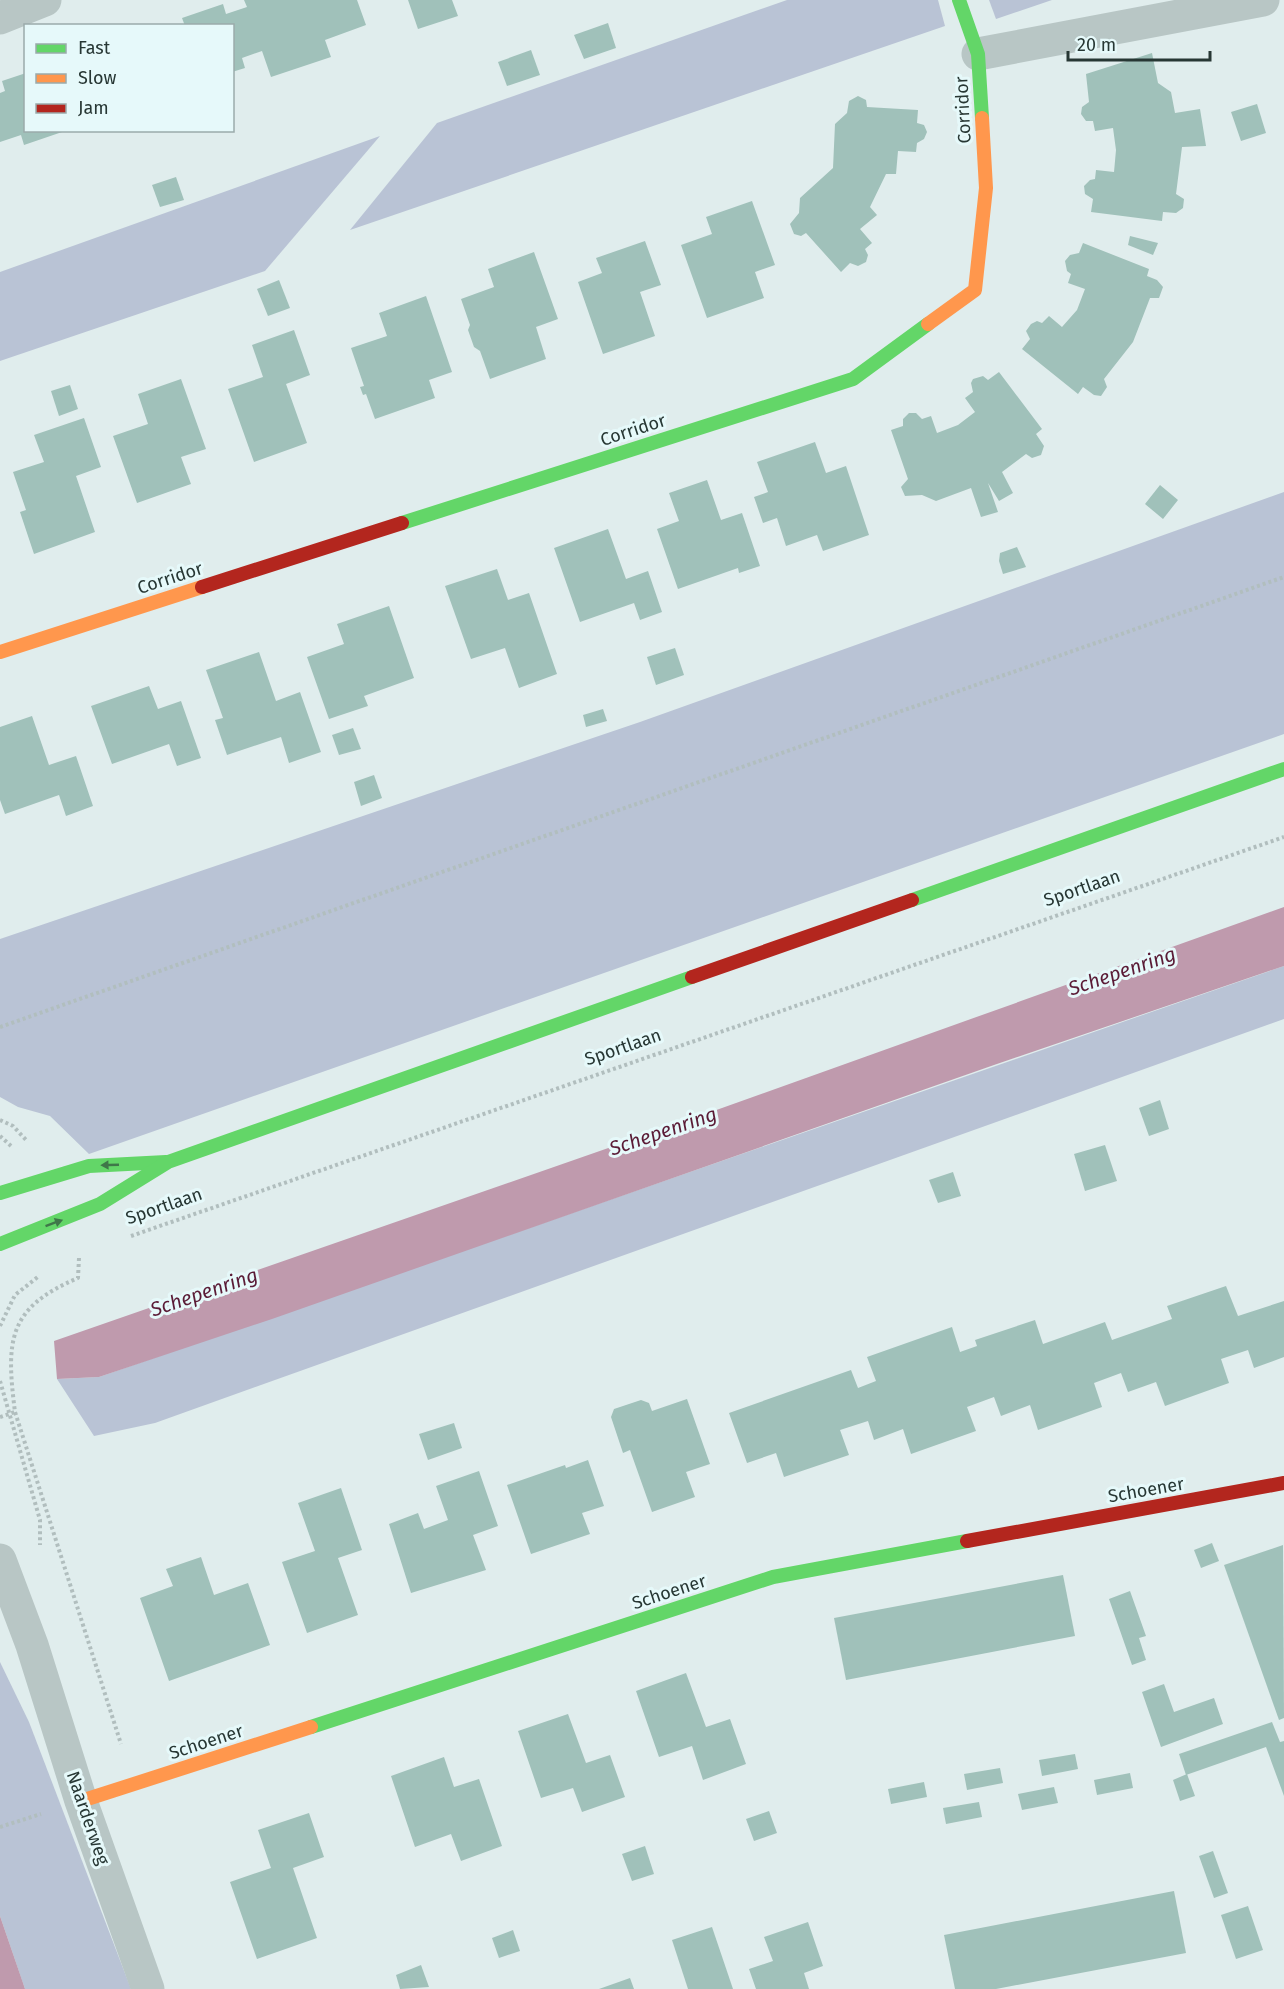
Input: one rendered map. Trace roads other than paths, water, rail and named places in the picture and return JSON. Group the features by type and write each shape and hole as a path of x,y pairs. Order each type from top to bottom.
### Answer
{"street":[{"path":"0,18 45,0"},
{"name":"Corridor","path":"0,652 853,379 975,290 986,188 978,54 959,0"},
{"path":"978,54 1263,0"},
{"path":"1269,0 1284,16"},
{"name":"Sportlaan","path":"0,1244 100,1204 168,1162 1284,769"},
{"name":"Sportlaan","path":"0,1193 89,1166 168,1162"},
{"name":"Schoener","path":"81,1801 773,1577 1284,1483"},
{"name":"Naarderweg","path":"0,1560 32,1646 81,1801 148,1989"}],"water":[{"name":"Schepenring","path":"1284,907 1284,966 994,1065 272,1319 99,1377 57,1379 54,1341 680,1123"},
{"path":"0,1916 23,1983 25,1989 0,1989"}]}
